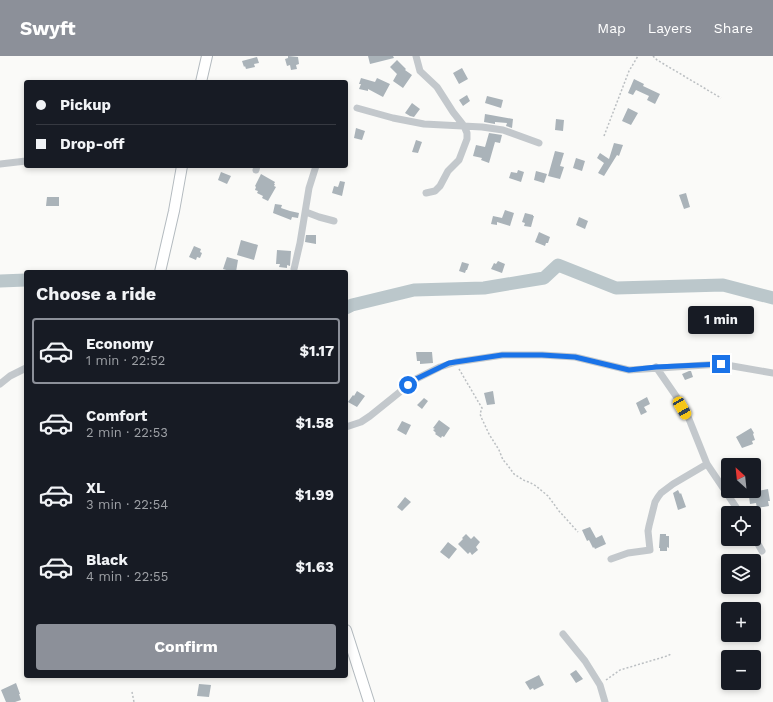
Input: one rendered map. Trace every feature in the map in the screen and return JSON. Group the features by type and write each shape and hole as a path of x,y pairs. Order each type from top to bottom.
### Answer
{"main road":[{"path":"201,80 207,56"},
{"path":"160,270 174,211 182,168"},
{"path":"348,636 369,702"}],"street":[{"path":"416,56 420,71 437,87 464,126 467,133 467,140 459,160 448,171 440,186 435,191 426,193"},
{"path":"357,108 393,118 424,124 482,127 503,130 539,142"},
{"path":"0,164 24,161"},
{"path":"294,269 306,212 309,188 315,168"},
{"path":"306,212 334,221"},
{"path":"348,426 361,422 416,379 440,367 456,362 502,355 575,357 629,370 656,367 721,364 773,373"},
{"path":"656,367 676,396 688,419 707,464 735,506"},
{"path":"0,384 15,372 24,369"},
{"path":"611,559 628,553 650,550 648,526 655,502 658,497 673,484 707,464"},
{"path":"759,546 762,551"},
{"path":"563,634 585,661 600,685 605,702"}],"path":[{"path":"604,136 630,71 638,56"},
{"path":"653,56 657,60 721,98"},
{"path":"456,362 482,408 480,414 482,419 489,434 500,450 503,460 514,474 536,486 548,496 578,532"},
{"path":"600,685 620,670 671,654"},
{"path":"132,692 134,702"}],"building":[{"path":"288,56 298,57 299,64 296,65 297,69 291,70 290,65 287,66 285,59 288,58"},
{"path":"368,56 393,56 394,58 370,64"},
{"path":"257,57 259,63 254,64 255,67 246,69 245,66 244,67 242,61"},
{"path":"397,60 406,69 405,70 412,75 403,88 393,81 397,74 390,67"},
{"path":"462,68 468,79 459,84 453,73"},
{"path":"361,78 375,82 377,78 390,84 383,97 368,89 368,91 359,89"},
{"path":"634,79 644,84 643,86 660,94 655,104 647,100 649,96 636,90 633,95 628,93"},
{"path":"467,95 470,101 463,106 459,100"},
{"path":"487,96 503,100 501,108 485,103"},
{"path":"412,103 420,109 414,117 405,113"},
{"path":"628,108 638,113 631,125 622,121"},
{"path":"485,114 513,119 512,128 506,126 507,123 495,122 495,124 484,122"},
{"path":"556,119 564,120 563,131 555,130"},
{"path":"356,128 365,131 362,140 354,138"},
{"path":"489,133 502,135 500,143 495,142 489,163 481,160 482,158 473,156 476,145 485,147"},
{"path":"416,140 422,142 418,153 412,152"},
{"path":"614,143 623,145 619,156 617,155 604,176 598,173 604,163 597,158 600,153 609,159"},
{"path":"555,151 564,153 560,166 564,167 560,179 548,176"},
{"path":"576,158 585,161 582,171 573,168"},
{"path":"518,170 524,172 521,182 509,178 511,172 517,173"},
{"path":"536,171 547,174 544,183 534,180"},
{"path":"221,172 231,176 227,184 218,180"},
{"path":"261,174 275,182 274,186 276,187 268,201 262,198 263,196 255,190 255,186"},
{"path":"340,181 345,182 342,196 332,193 334,186 338,187"},
{"path":"686,193 690,207 684,209 679,195"},
{"path":"47,197 59,197 59,206 46,206"},
{"path":"275,204 282,205 281,208 299,213 298,218 292,217 291,220 273,213"},
{"path":"505,210 514,213 510,226 497,222 497,225 491,224 493,216 502,218"},
{"path":"525,213 534,216 531,227 524,226 525,223 522,222"},
{"path":"579,217 588,221 585,229 576,225"},
{"path":"539,232 550,237 545,246 535,242"},
{"path":"306,235 316,235 316,244 305,242"},
{"path":"241,240 258,245 254,260 237,255"},
{"path":"194,246 201,249 200,252 202,253 200,258 197,257 196,260 189,257"},
{"path":"277,250 291,251 290,266 287,265 287,268 279,267 280,264 276,264"},
{"path":"227,257 238,260 236,270 223,269"},
{"path":"498,261 505,264 502,273 491,269 494,263 496,264"},
{"path":"462,262 469,264 465,273 459,271"},
{"path":"416,352 432,352 433,363 420,364 420,361 417,361"},
{"path":"691,371 693,377 685,380 682,374"},
{"path":"357,391 365,396 357,407 348,402"},
{"path":"493,391 495,404 487,405 484,393"},
{"path":"647,397 650,404 644,407 647,412 641,415 636,403"},
{"path":"424,398 428,401 422,409 417,405"},
{"path":"439,420 450,428 444,437 442,436 441,438 435,434 436,433 433,430 435,429 433,428"},
{"path":"402,421 411,425 406,435 397,430"},
{"path":"751,428 754,433 755,440 752,441 753,444 742,448 736,437"},
{"path":"768,489 770,501 768,501 769,506 761,507 761,506 757,506 756,503 750,504 749,498 761,498 761,490"},
{"path":"678,490 680,494 681,493 686,507 678,510 673,493"},
{"path":"405,497 411,502 402,511 397,507"},
{"path":"590,527 596,538 602,535 606,544 595,549 594,547 593,548 589,540 587,541 582,530"},
{"path":"466,534 471,539 474,536 480,542 476,547 478,550 472,555 470,552 468,554 458,544"},
{"path":"660,534 666,534 666,536 669,536 669,548 667,547 667,551 660,551"},
{"path":"448,542 457,549 449,559 440,552"},
{"path":"576,670 583,679 576,683 570,674"},
{"path":"539,675 544,685 534,690 533,688 530,690 525,682"},
{"path":"16,683 21,700 6,702 1,690"},
{"path":"199,684 211,685 209,697 197,696"}],"waterway":[{"path":"348,307 414,290 484,288 544,278 558,265 616,288 723,285 773,298"},
{"path":"0,281 24,280"}],"route":[{"path":"408,385 416,379 449,363 502,355 575,357 629,370 656,367 721,364"}]}
